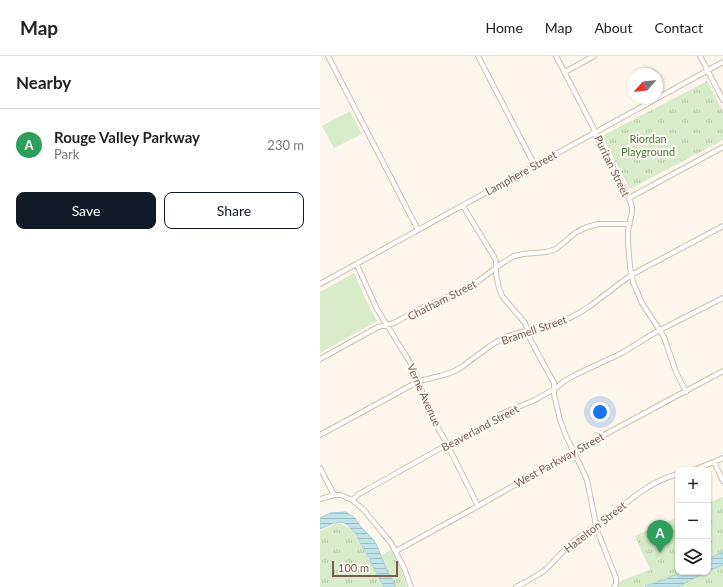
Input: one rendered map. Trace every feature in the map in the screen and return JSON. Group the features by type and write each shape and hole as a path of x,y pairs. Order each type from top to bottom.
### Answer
{"street":[{"path":"328,56 418,230"},
{"path":"478,56 535,166"},
{"name":"Puritan Street","path":"556,56 632,207 628,243 631,275 639,298 666,342 676,372 686,392"},
{"path":"565,72 594,56"},
{"path":"700,56 723,100"},
{"name":"Lamphere Street","path":"320,283 357,265 723,62"},
{"path":"628,198 723,147"},
{"path":"462,206 496,261 496,274 502,296 525,323 530,339 554,383 560,420 573,452 587,480 596,526 616,578 616,584 614,587"},
{"name":"Chatham Street","path":"320,360 378,327 394,323 421,308 464,290 478,282 514,256 539,254 556,249 575,233 587,227 598,224 629,224"},
{"name":"Bramell Street","path":"320,435 419,381 453,372 505,337 570,318 590,306 631,275 723,226"},
{"name":"Verne Avenue","path":"357,265 377,309 411,364 419,381 424,399 432,418 447,444 478,506"},
{"name":"Beaverland Street","path":"352,500 358,494 447,444 477,432 501,414 535,400 575,375 622,353 660,330 723,298"},
{"name":"West Parkway Street","path":"396,551 573,452 723,371"},
{"path":"702,467 723,458"},
{"path":"714,462 723,481"},
{"path":"320,468 334,495"},
{"name":"Hazelton Street","path":"516,587 544,570 572,543 604,521 643,489 658,481 675,475"},
{"path":"320,499 334,495 341,495 352,500 363,509 396,551 411,587"}],"green space":[{"name":"Riordan Playground","path":"707,81 723,111 723,140 630,189 602,136"},
{"path":"350,111 362,134 334,148 322,126"},
{"path":"354,273 377,321 320,353 320,292"},
{"path":"723,497 723,587 618,587 620,581 650,570 635,536 675,518 675,575 711,575 711,502"},
{"path":"337,523 350,528 370,562 391,550 400,567 407,587 320,587 320,531"}],"water":[{"path":"346,512 355,518 361,527 373,539 387,571 395,584 395,587 384,587 357,536 348,525 342,522 334,523 320,529 320,518 330,513"},
{"path":"723,552 723,565 711,570 711,558"},
{"path":"675,574 700,575 678,587 645,587"}],"place":[{"name":"Rouge Valley Parkway","path":"660,553"}]}
